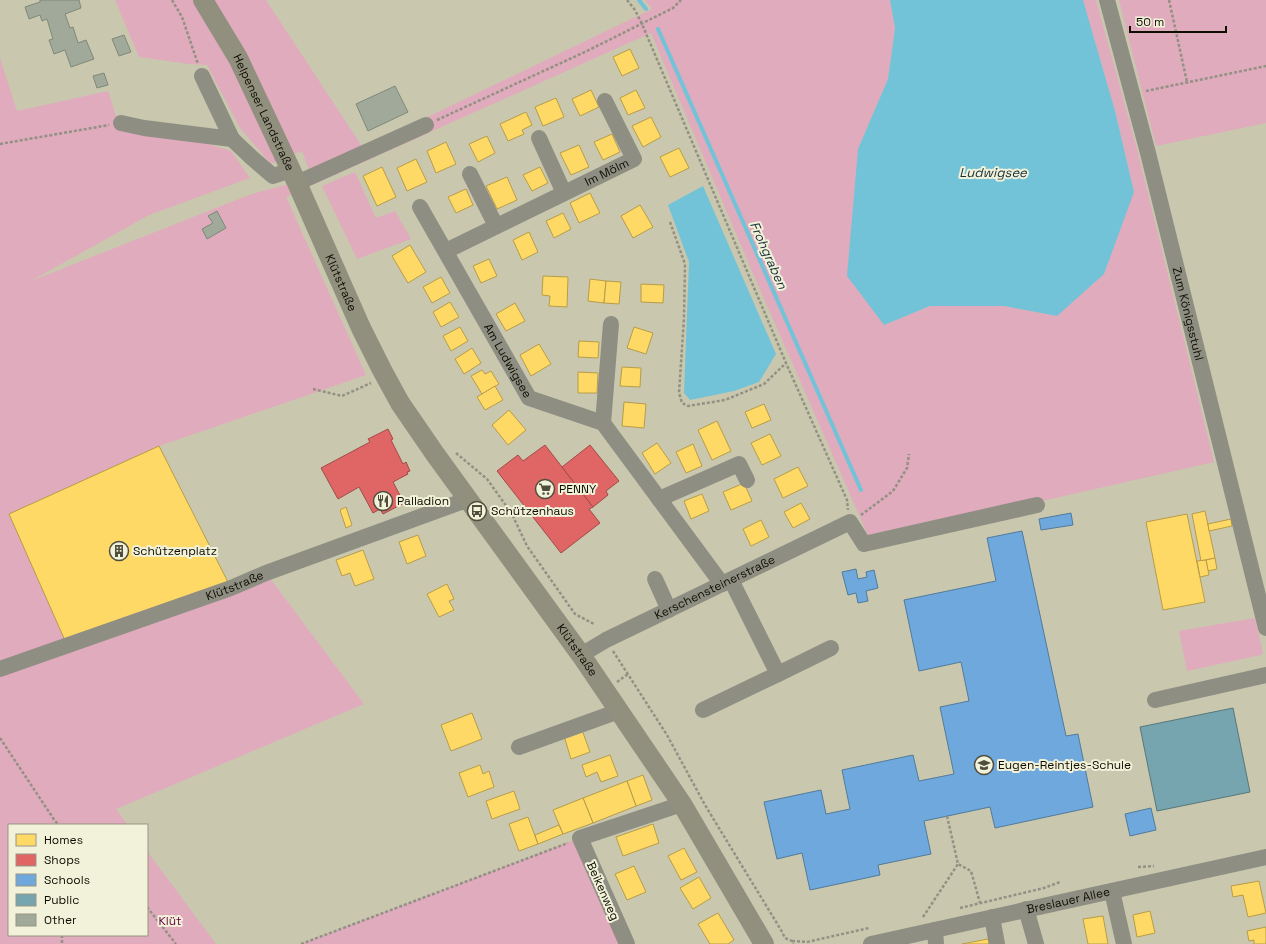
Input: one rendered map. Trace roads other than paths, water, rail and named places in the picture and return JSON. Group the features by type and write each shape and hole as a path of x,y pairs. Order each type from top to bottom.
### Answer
{"main road":[{"name":"Helpenser Landstraße","path":"203,0 238,58 294,177 316,228"},
{"name":"Klütstraße","path":"316,228 361,328 400,404 581,655 682,804 764,944"}],"street":[{"name":"Zum Königsstuhl","path":"1107,0 1266,628"},
{"path":"202,76 232,139 250,157 273,176 294,177 426,126"},
{"name":"Im Mölm","path":"446,251 634,159 605,101"},
{"path":"121,123 144,128 232,139"},
{"path":"540,138 564,193"},
{"path":"470,174 496,226"},
{"name":"Am Ludwigsee","path":"420,207 529,398 603,423"},
{"path":"611,324 603,423 659,499 727,582 778,674"},
{"path":"659,499 739,464 747,480"},
{"name":"Klütstraße","path":"0,669 231,588 266,573 469,499"},
{"name":"Kerschensteinerstraße","path":"581,655 606,640 850,522 864,544 1036,505"},
{"path":"655,579 669,610"},
{"path":"703,710 831,648"},
{"path":"1154,700 1266,675"},
{"path":"519,747 619,711"},
{"name":"Beikenweg","path":"627,944 580,838 682,804"},
{"name":"Breslauer Allee","path":"871,944 1266,857"},
{"path":"1112,891 1124,944"},
{"path":"1026,910 1036,944"},
{"path":"992,917 997,944"}],"water":[{"name":"Ludwigsee","path":"890,0 1083,0 1115,111 1134,192 1104,274 1057,316 1004,306 930,306 884,325 847,276 858,149 888,79 895,28"},
{"path":"703,186 776,354 759,382 734,391 690,400 684,393 689,262 668,205"}],"waterway":[{"name":"Frohgraben","path":"639,0 646,9"},
{"name":"Frohgraben","path":"658,29 861,490"}],"place":[{"name":"PENNY","path":"545,489"},
{"name":"Palladion","path":"383,501"},
{"name":"Schützenhaus","path":"477,511"},
{"name":"Schützenplatz","path":"119,551"},
{"name":"Eugen-Reintjes-Schule","path":"984,765"}],"park label":[{"name":"Klüt","path":"170,921"}]}
